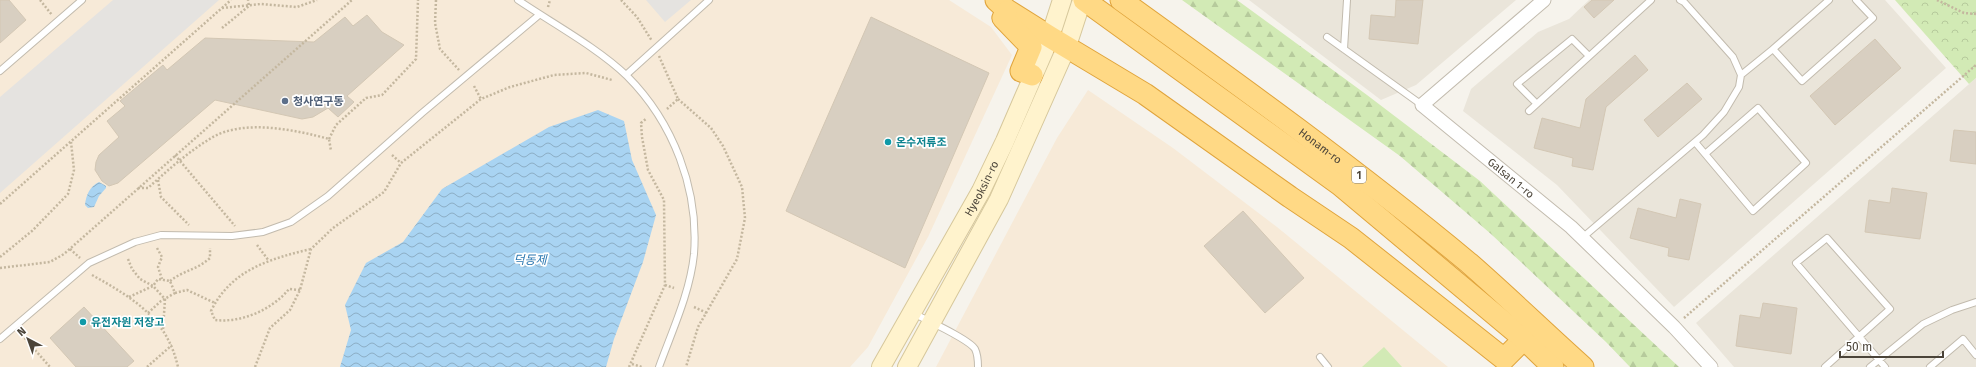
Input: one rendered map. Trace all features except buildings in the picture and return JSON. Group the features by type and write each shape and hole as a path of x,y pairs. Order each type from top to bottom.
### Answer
{"highway":[{"name":"Honam-ro","path":"1083,0 1340,185 1524,339 1553,367"},
{"name":"Honam-ro","path":"1121,0 1254,95 1362,178 1469,264 1583,367"},
{"path":"1002,5 1058,42 1145,94 1290,197 1351,238 1504,359 1524,339"},
{"path":"1002,5 1004,18 1031,47 1021,71 1032,75"}],"main road":[{"name":"Hyeoksin-ro","path":"907,367 999,199 1058,42 1062,0"},
{"name":"Hyeoksin-ro","path":"880,367 981,191 1005,141 1032,75 1058,42 1083,0"}],"street":[{"path":"1422,105 1544,0"},
{"name":"Galsan 1-ro","path":"1422,105 1582,238 1674,327 1711,367"}],"lane":[{"path":"0,72 82,0"},
{"path":"518,0 591,48 626,75 652,105 670,134 683,165 692,206 694,254 686,294 659,367"},
{"path":"626,75 708,0"},
{"path":"1344,49 1347,0"},
{"path":"1640,0 1645,5"},
{"path":"1529,111 1651,0"},
{"path":"1582,238 1695,142 1724,112 1739,87 1741,75 1733,57 1684,2 1680,0"},
{"path":"1741,75 1829,0"},
{"path":"1773,49 1802,82 1873,18 1856,0"},
{"path":"0,339 89,264 134,242 161,235 232,236 263,232 291,222 328,196 422,113 540,15"},
{"path":"1326,37 1422,105"},
{"path":"1537,104 1517,84 1572,39 1589,56"},
{"path":"1695,142 1705,154 1753,211 1806,163 1758,108 1705,154"},
{"path":"1825,367 1859,336 1890,309 1827,238 1796,263 1859,336 1885,367"},
{"path":"1870,367 1923,324 1952,310 1976,302"},
{"path":"912,312 963,339 974,347 978,357 978,367"},
{"path":"1933,366 1963,339 1976,355"},
{"path":"1320,357 1328,367"}],"path":[{"path":"40,0 57,21"},
{"path":"0,204 231,0"},
{"path":"248,0 249,6"},
{"path":"222,8 261,4 297,7 317,0"},
{"path":"0,268 50,262 70,249 352,0"},
{"path":"331,151 329,139 336,125 366,98 382,95 416,59 418,0"},
{"path":"436,0 435,22 440,49 460,70"},
{"path":"548,7 550,0"},
{"path":"1937,0 1964,13 1976,14"},
{"path":"222,28 249,6"},
{"path":"1682,320 1976,65"},
{"path":"300,290 289,289 283,297 253,315 228,322 215,320 211,311 218,297 235,281 255,266 269,260 311,249 333,228 384,192 401,163 481,99 510,87 554,75 586,73 612,80"},
{"path":"474,86 481,99"},
{"path":"678,99 711,128 723,146 742,187 744,218 737,259 698,327 686,367"},
{"path":"630,367 665,286 664,200 648,170 641,123 647,118"},
{"path":"138,188 148,188 179,160 214,136 240,129 273,127 300,131 329,139"},
{"path":"0,257 32,231 68,194 74,170 71,142"},
{"path":"175,155 235,226"},
{"path":"392,155 401,163"},
{"path":"158,180 161,197 189,226"},
{"path":"257,245 269,260"},
{"path":"157,248 162,257 158,267 162,279"},
{"path":"170,281 182,272 200,267 210,258 210,248"},
{"path":"70,249 80,259"},
{"path":"255,367 270,328 290,310 300,290 311,249"},
{"path":"128,259 140,280 153,286 165,299 163,331"},
{"path":"92,275 129,297 154,317 172,345 178,367"},
{"path":"129,297 153,286 158,279 170,281"},
{"path":"170,281 175,293"},
{"path":"665,286 674,288"},
{"path":"148,313 165,299 175,293 186,290 215,304"},
{"path":"694,307 707,313"},
{"path":"22,335 50,367"},
{"path":"148,367 172,345"},
{"path":"632,364 642,367"}],"shaded area":[{"path":"0,0 949,0 991,27 1012,55 928,237 868,347 850,367 0,367"},
{"path":"113,0 219,0 0,193 0,97"},
{"path":"646,0 691,0 665,22"},
{"path":"1249,0 1516,0 1416,85 1381,100"},
{"path":"1589,0 1885,0 1946,68 1674,307 1557,185 1463,111 1471,89 1538,32 1569,19"},
{"path":"1976,78 1976,367 1734,367 1696,323"},
{"path":"1088,90 1173,148 1277,227 1448,367 936,367 1057,138"}],"green space":[{"path":"1182,0 1237,0 1367,95 1480,181 1679,367 1630,367 1606,342 1491,234 1400,156"},
{"path":"1895,0 1976,0 1976,78 1969,84"},
{"path":"1384,347 1402,367 1362,367"}],"water":[{"name":"덕동제","path":"598,110 624,121 632,160 656,215 643,262 614,339 606,367 340,367 351,330 345,305 366,263 403,242 442,189 549,127"},
{"path":"99,182 106,186 106,188 99,196 94,207 88,208 85,205 87,194 93,186"}],"place":[{"name":"청사연구동","path":"285,101"},
{"name":"온수저류조","path":"888,142"},
{"name":"유전자원 저장고","path":"83,322"}]}
